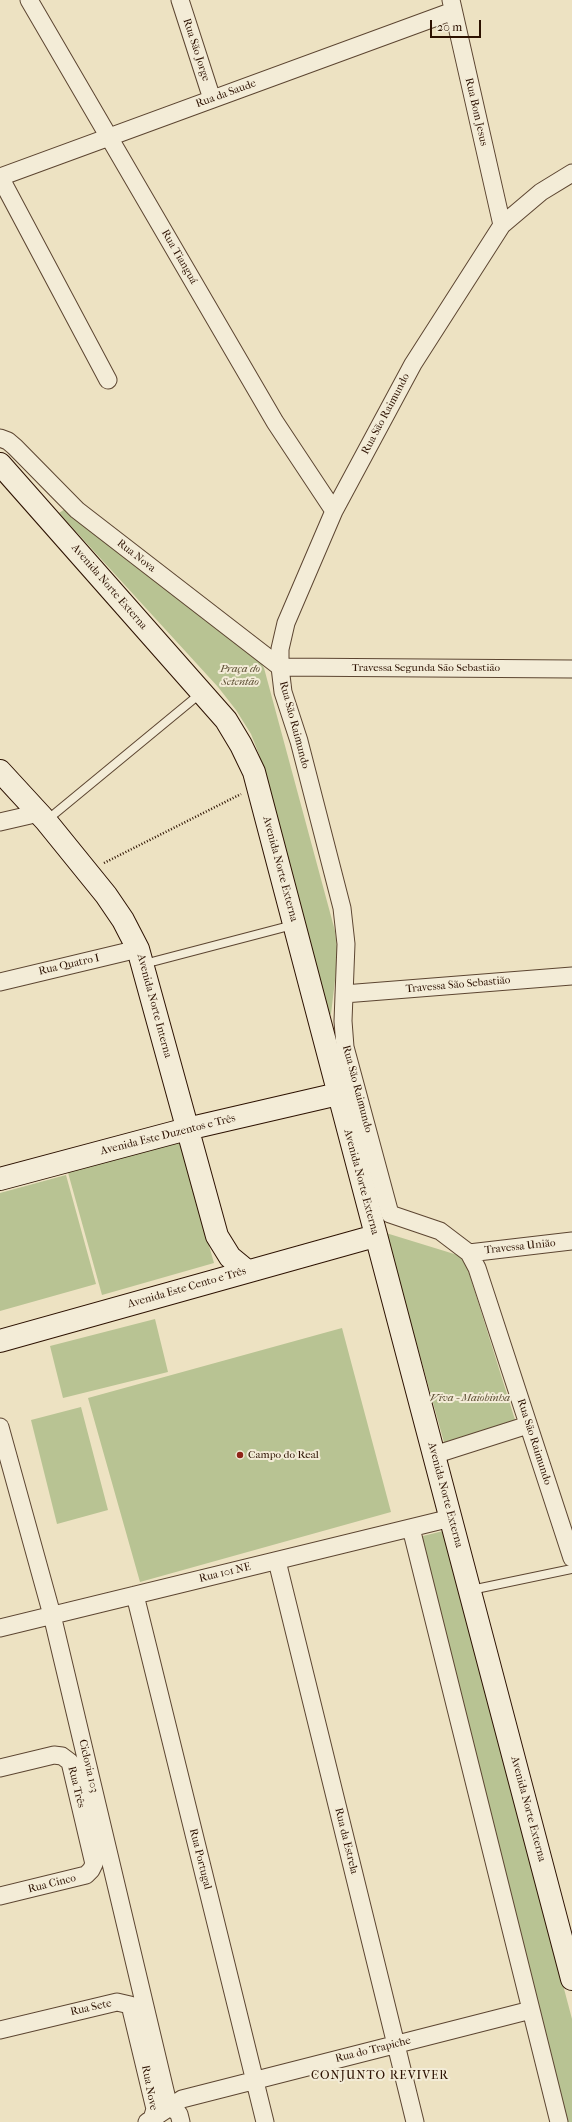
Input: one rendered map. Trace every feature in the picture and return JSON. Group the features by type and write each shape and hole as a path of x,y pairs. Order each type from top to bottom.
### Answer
{"main road":[{"name":"Avenida Norte Externa","path":"0,464 226,720 234,732 254,772 338,1094 379,1223 434,1455 471,1590 572,1979"},
{"name":"Avenida Norte Interna","path":"0,771 43,817 106,895 123,920 140,957 217,1236 230,1257 247,1271"},
{"name":"Avenida Este Duzentos e Três","path":"0,1179 188,1128 338,1094"},
{"name":"Avenida Este Cento e Três","path":"0,1341 247,1271 379,1223"}],"street":[{"name":"Rua Tianguá","path":"29,0 275,422 334,511"},
{"name":"Rua São Jorge","path":"180,0 212,99"},
{"name":"Rua da Saude","path":"0,177 212,99 452,5"},
{"name":"Rua Bom Jesus","path":"452,5 502,225"},
{"name":"Rua São Raimundo","path":"572,173 541,192 502,225 413,364 334,511 286,623 280,649 280,667 283,692 299,741 342,908 346,944 343,1032 379,1223 440,1231 469,1253 476,1268 572,1558"},
{"path":"0,177 108,380"},
{"name":"Rua Nova","path":"0,438 8,441 15,447 77,510 280,667"},
{"name":"Travessa Segunda São Sebastião","path":"280,667 572,669"},
{"path":"0,822 43,817"},
{"name":"Rua Quatro I","path":"0,982 140,957"},
{"name":"Travessa São Sebastião","path":"344,994 572,976"},
{"name":"Travessa União","path":"469,1253 572,1241"},
{"path":"434,1455 528,1425"},
{"name":"Ciclovia 103","path":"0,1427 3,1451 52,1615 90,1811 165,2092 170,2106 179,2114 181,2122"},
{"name":"Rua 101 NE","path":"0,1628 451,1518"},
{"path":"410,1528 559,2122"},
{"name":"Rua da Estrela","path":"277,1561 415,2122"},
{"name":"Rua Portugal","path":"135,1595 265,2122"},
{"name":"Rua Três","path":"0,1768 54,1755 62,1756 70,1762 90,1811"},
{"name":"Rua Cinco","path":"0,1896 86,1876 94,1864 90,1811"},
{"name":"Rua Sete","path":"0,2030 117,2002 126,2003 130,2005 143,2056"},
{"name":"Rua do Trapiche","path":"170,2106 182,2099 531,2010"},
{"name":"Rua Nove","path":"143,2056 155,2110 150,2121"},
{"name":"Rua Nove","path":"150,2121 170,2106"}],"lane":[{"path":"43,817 201,693"},
{"path":"140,957 295,925"},
{"path":"471,1590 572,1569"}],"path":[{"path":"88,872 258,785"}],"green space":[{"name":"Praça do Setentão","path":"65,509 259,659 264,668 335,931 338,955 331,1014 327,1015 260,757 251,734 236,710 218,687 59,513"},
{"path":"178,1137 214,1263 102,1295 67,1169"},
{"path":"66,1175 96,1284 0,1311 0,1193"},
{"name":"Viva - Maiobinha","path":"386,1233 464,1257 516,1423 445,1446"},
{"path":"155,1319 168,1372 63,1398 50,1346"},
{"name":"Campo do Real","path":"342,1328 391,1512 140,1582 88,1398"},
{"path":"81,1407 108,1510 57,1524 31,1420"},
{"path":"443,1531 572,2019 572,2122 567,2122 419,1537"}],"place":[{"name":"Campo do Real","path":"240,1455"}],"district":[{"name":"CONJUNTO REVIVER","path":"380,2076"}]}
